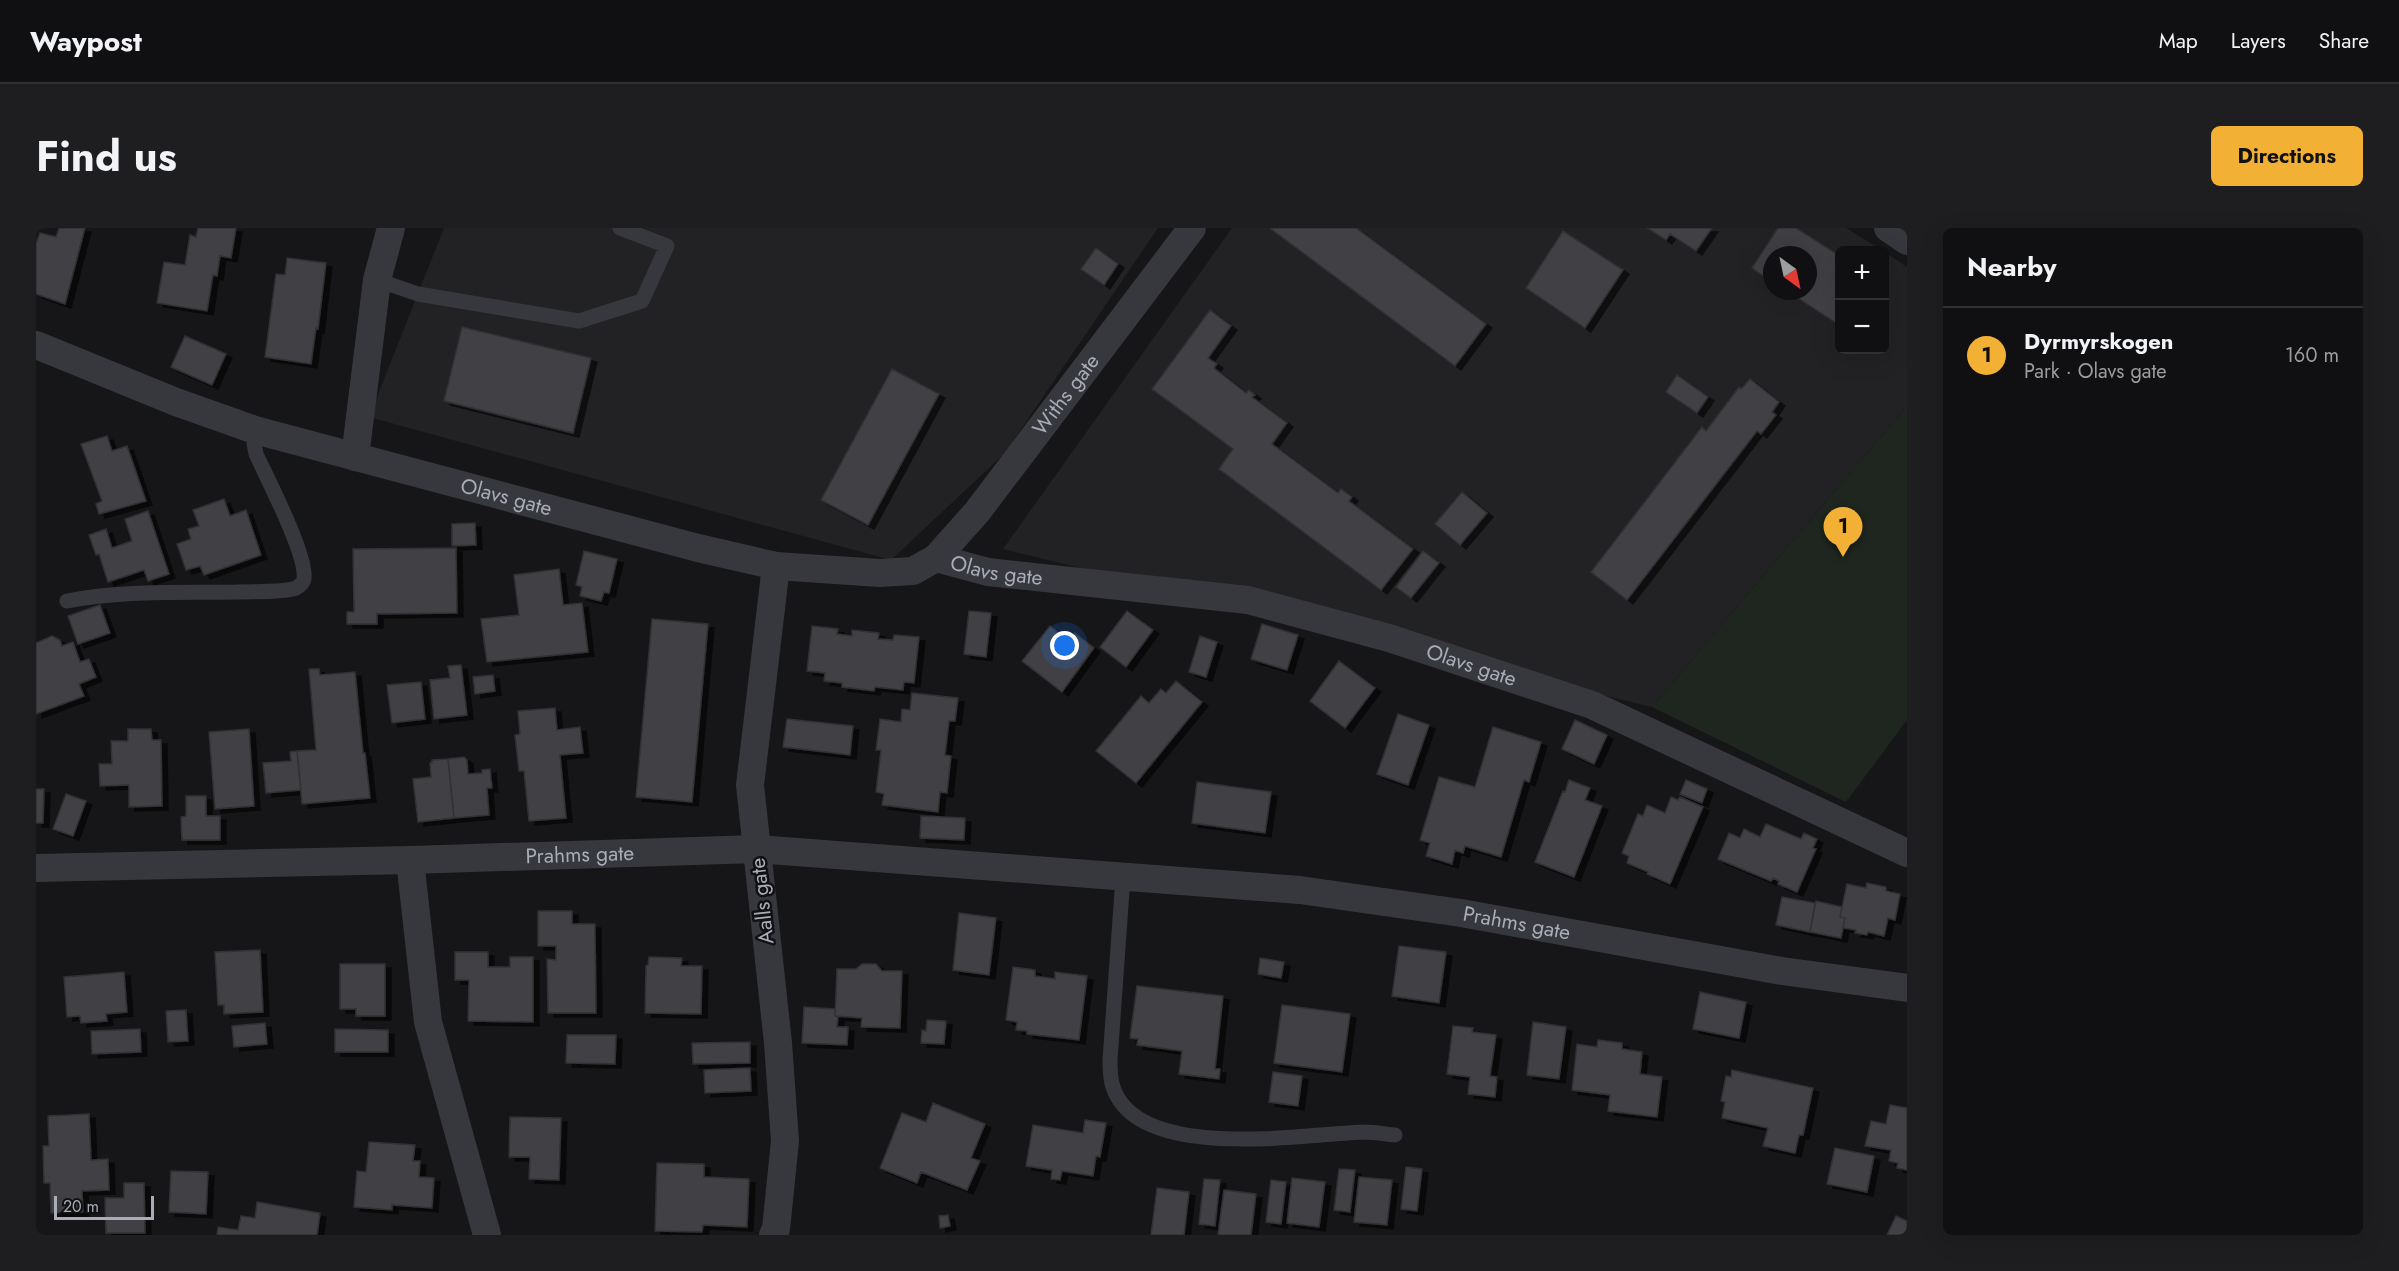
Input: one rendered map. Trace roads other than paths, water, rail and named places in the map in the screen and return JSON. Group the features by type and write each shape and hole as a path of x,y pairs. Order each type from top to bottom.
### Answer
{"street":[{"path":"355,457 377,280 391,228"},
{"name":"Withs gate","path":"936,558 977,512 1192,228"},
{"path":"1888,228 1907,241"},
{"name":"Olavs gate","path":"36,345 176,402 255,430 708,551 776,566 879,573 913,571 936,558 988,572 1248,600 1389,638 1592,705 1907,853"},
{"name":"Aalls gate","path":"773,1235 776,1229 785,1141 778,1043 750,784 776,566"},
{"name":"Prahms gate","path":"36,868 410,860 757,849 1300,890 1427,908 1782,971 1907,988"},
{"path":"410,860 428,1023 487,1235"}],"lane":[{"path":"377,280 418,294 579,321 642,301 667,246 620,228"},
{"path":"67,601 90,596 124,594 266,591 296,588 302,584 303,566 294,536 256,454 255,430"},
{"path":"1123,877 1110,1060 1112,1086 1119,1099 1130,1111 1144,1121 1171,1130 1213,1139 1266,1140 1365,1132 1395,1135"}],"place":[{"name":"Dyrmyrskogen","path":"1843,557"}]}
